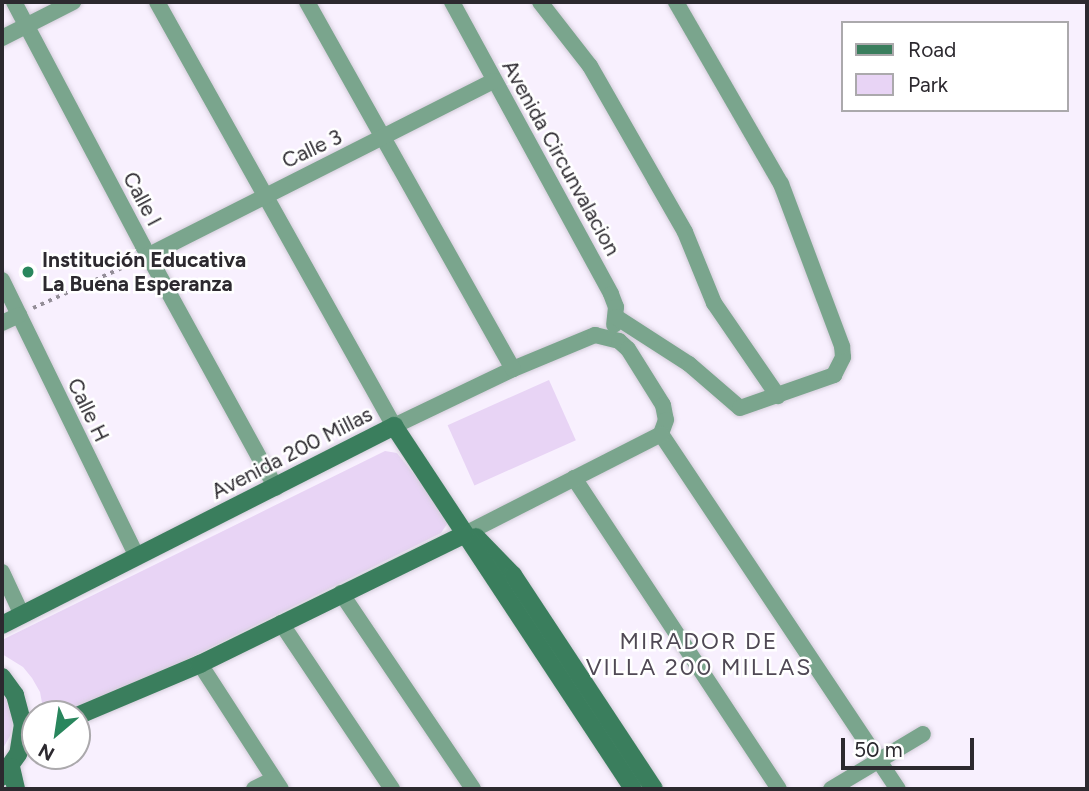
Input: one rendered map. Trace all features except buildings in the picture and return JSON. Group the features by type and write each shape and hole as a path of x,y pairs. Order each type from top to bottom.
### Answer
{"street":[{"name":"Calle I","path":"14,2 276,488"},
{"path":"2,38 73,2"},
{"path":"157,2 394,426 633,789"},
{"path":"307,2 513,369"},
{"name":"Avenida Circunvalacion","path":"452,2 611,294 616,317"},
{"path":"540,2 590,66 685,232 714,303 778,396"},
{"path":"91,710 200,664 661,434 666,420 663,405 628,349 608,336 616,317 690,364 740,408 834,375 841,368 842,346 781,184 676,2"},
{"name":"Calle 3","path":"149,256 494,81"},
{"name":"Calle H","path":"2,280 136,558"},
{"path":"2,323 19,315"},
{"name":"Avenida 200 Millas","path":"2,625 394,426 513,369 595,335 608,336"},
{"path":"661,434 898,789"},
{"path":"574,478 779,789"},
{"path":"463,534 474,536 487,545 513,575 654,789"},
{"path":"2,572 22,615"},
{"path":"341,593 473,789"},
{"path":"281,623 392,789"},
{"path":"200,664 277,784 254,789"},
{"path":"2,677 21,709"},
{"path":"831,789 923,734"},
{"path":"16,789 6,772 21,749"}],"path":[{"path":"19,315 149,256"}],"green space":[{"path":"549,380 576,440 474,485 448,425"},
{"path":"385,451 397,453 445,513 447,524 441,533 91,707 91,700 41,700 40,692 23,667 2,654 2,640"},
{"path":"2,689 7,695 14,716 10,736 2,750"}],"place":[{"name":"Institución Educativa La Buena Esperanza","path":"28,272"}],"district":[{"name":"MIRADOR DE VILLA 200 MILLAS","path":"699,654"}]}
